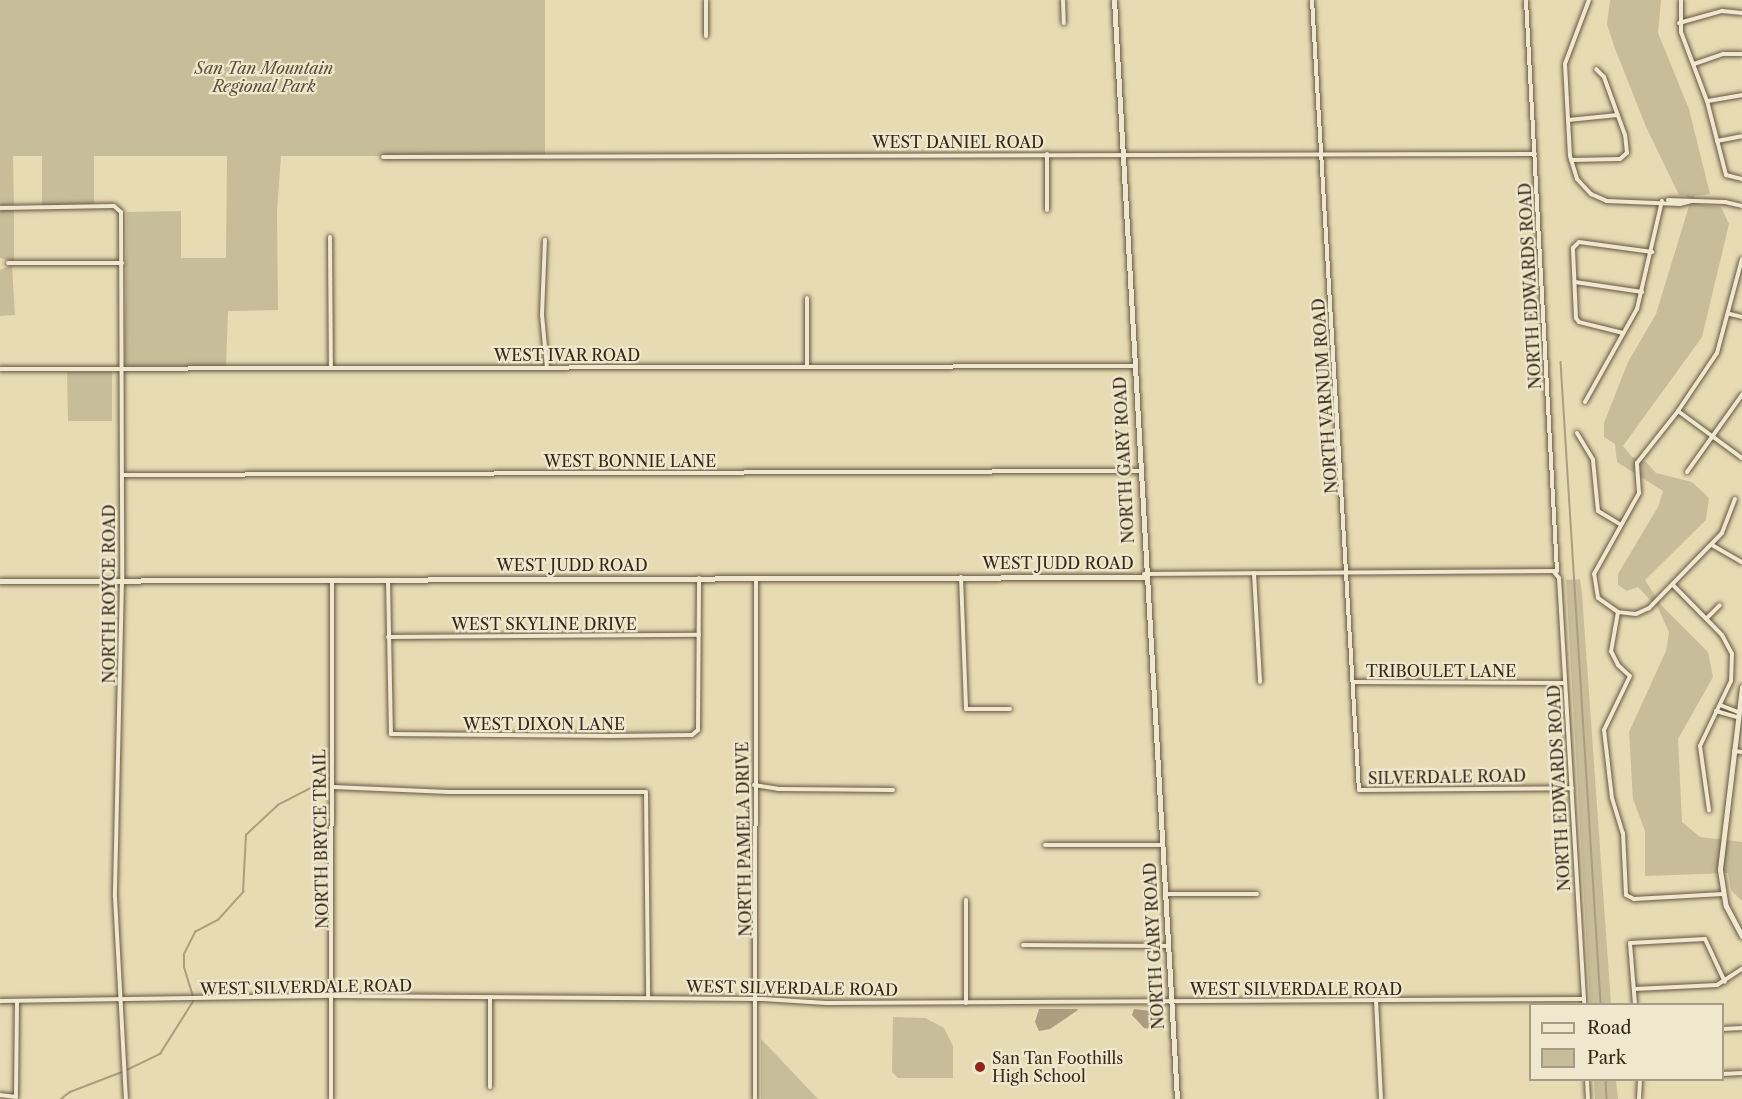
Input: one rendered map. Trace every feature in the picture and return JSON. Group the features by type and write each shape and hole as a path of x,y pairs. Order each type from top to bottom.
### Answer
{"street":[{"path":"706,0 706,36"},
{"path":"1064,0 1064,23"},
{"name":"NORTH GARY ROAD","path":"1114,0 1138,471 1177,1099"},
{"name":"NORTH VARNUM ROAD","path":"1312,0 1348,573 1359,790"},
{"name":"NORTH EDWARDS ROAD","path":"1526,0 1556,571 1559,578 1584,1002"},
{"path":"1589,0 1566,57 1570,160 1577,179 1598,198 1692,201 1742,206"},
{"path":"1681,0 1679,24 1707,101 1726,175 1742,179"},
{"path":"1679,24 1722,11 1742,13"},
{"path":"1694,64 1723,54 1742,54"},
{"path":"1570,160 1626,158 1625,135 1604,78 1596,69"},
{"path":"1707,101 1725,96 1742,95"},
{"path":"1568,120 1618,115"},
{"path":"1717,141 1742,136"},
{"name":"WEST DANIEL ROAD","path":"383,157 1123,153 1535,154"},
{"path":"1047,154 1047,210"},
{"path":"1585,402 1623,333 1642,292 1662,201"},
{"name":"NORTH ROYCE ROAD","path":"0,208 119,208 123,369 122,581 115,897 118,1001 126,1099"},
{"path":"330,237 331,368"},
{"path":"545,240 542,315 546,368"},
{"path":"1623,333 1579,322 1575,282 1575,243 1652,252"},
{"path":"1735,499 1728,525 1712,545 1673,585 1642,612 1618,612 1598,598 1594,582 1596,568 1639,494 1636,463 1678,411 1717,353 1730,314 1742,259"},
{"path":"8,262 122,263"},
{"path":"1575,282 1642,292"},
{"path":"807,298 807,367"},
{"path":"1730,314 1742,317"},
{"name":"WEST IVAR ROAD","path":"0,369 1133,366"},
{"path":"1688,472 1711,438 1740,402 1742,395"},
{"path":"1678,411 1742,459"},
{"path":"1577,433 1593,460 1598,511 1621,525"},
{"name":"WEST BONNIE LANE","path":"122,475 1138,471"},
{"path":"1712,545 1742,562"},
{"name":"WEST JUDD ROAD","path":"0,581 961,577 1556,571"},
{"path":"1254,573 1260,682"},
{"path":"961,577 966,709 1010,709"},
{"path":"699,578 699,635"},
{"name":"NORTH PAMELA DRIVE","path":"755,1099 758,999 754,785 756,578"},
{"name":"NORTH BRYCE TRAIL","path":"332,1099 333,579"},
{"path":"388,579 388,637"},
{"path":"1673,585 1707,618 1732,654 1733,673 1700,746 1709,810"},
{"path":"1707,618 1720,605"},
{"path":"1618,612 1611,651 1618,665 1630,676 1608,721 1605,736 1612,798 1623,833 1628,899 1723,894"},
{"name":"WEST SKYLINE DRIVE","path":"388,637 699,635"},
{"name":"WEST DIXON LANE","path":"388,637 391,734 611,736 697,733 699,635"},
{"name":"TRIBOULET LANE","path":"1354,682 1565,683"},
{"path":"1742,687 1721,858 1723,894 1742,936"},
{"path":"1720,705 1738,714"},
{"path":"1716,711 1738,714"},
{"path":"1733,750 1742,752"},
{"path":"754,785 778,789 893,790"},
{"path":"333,787 449,792 646,792 648,998"},
{"name":"SILVERDALE ROAD","path":"1359,790 1572,788"},
{"path":"1045,845 1162,845"},
{"path":"1165,894 1257,894"},
{"path":"966,900 966,1003"},
{"path":"1635,1003 1630,943 1705,939 1725,982"},
{"path":"1023,945 1168,946"},
{"path":"1634,989 1725,982 1742,969"},
{"name":"WEST SILVERDALE ROAD","path":"0,1001 333,996 966,1003 1376,1000 1584,1002"},
{"path":"490,997 490,1087"},
{"path":"1376,1000 1381,1099"},
{"path":"0,1095 16,1097 16,1001"},
{"path":"1724,1029 1742,1028"},
{"path":"1724,1074 1742,1073"},
{"path":"1587,1081 1588,1099"},
{"path":"1639,1099 1640,1081"}],"green space":[{"name":"San Tan Mountain Regional Park","path":"0,0 545,0 545,156 281,156 277,212 278,310 228,311 226,366 125,366 127,212 181,211 181,258 226,258 227,156 94,156 94,205 42,206 42,156 13,156 14,205 0,205"},
{"path":"1610,0 1661,0 1658,33 1689,109 1710,194 1695,196 1695,204 1721,207 1729,224 1702,337 1623,446 1632,457 1646,462 1656,473 1692,482 1709,498 1706,520 1645,580 1661,605 1708,652 1713,677 1678,739 1682,822 1700,837 1742,842 1742,901 1731,890 1728,873 1645,876 1645,831 1633,799 1629,732 1666,651 1669,632 1658,608 1638,587 1627,591 1618,585 1618,574 1658,507 1663,491 1617,462 1615,444 1604,437 1604,423 1628,362 1656,314 1689,206 1687,196 1679,195 1646,127 1614,46 1607,24"},
{"path":"0,210 14,210 14,262 0,258"},
{"path":"12,265 15,315 0,316 0,270"},
{"path":"67,372 112,372 112,421 68,421"},
{"path":"1580,579 1582,594 1611,1003 1590,1003 1566,580"},
{"path":"893,1017 925,1018 944,1028 953,1046 953,1078 898,1078 892,1072"},
{"path":"761,1039 818,1099 761,1099"},
{"path":"1594,1081 1616,1081 1618,1099 1595,1099"}],"shaded area":[{"path":"1039,1009 1078,1010 1050,1029 1039,1031 1035,1022"},
{"path":"1134,1009 1161,1012 1162,1030 1144,1028 1132,1015"}],"waterway":[{"path":"1561,362 1601,1003"},
{"path":"127,1070 160,1054 194,1000 184,968 184,954 195,932 218,920 243,892 246,835 278,805 330,778"},
{"path":"61,1099 70,1092 122,1072"},
{"path":"1606,1081 1607,1099"}],"place":[{"name":"San Tan Foothills High School","path":"980,1067"}]}
